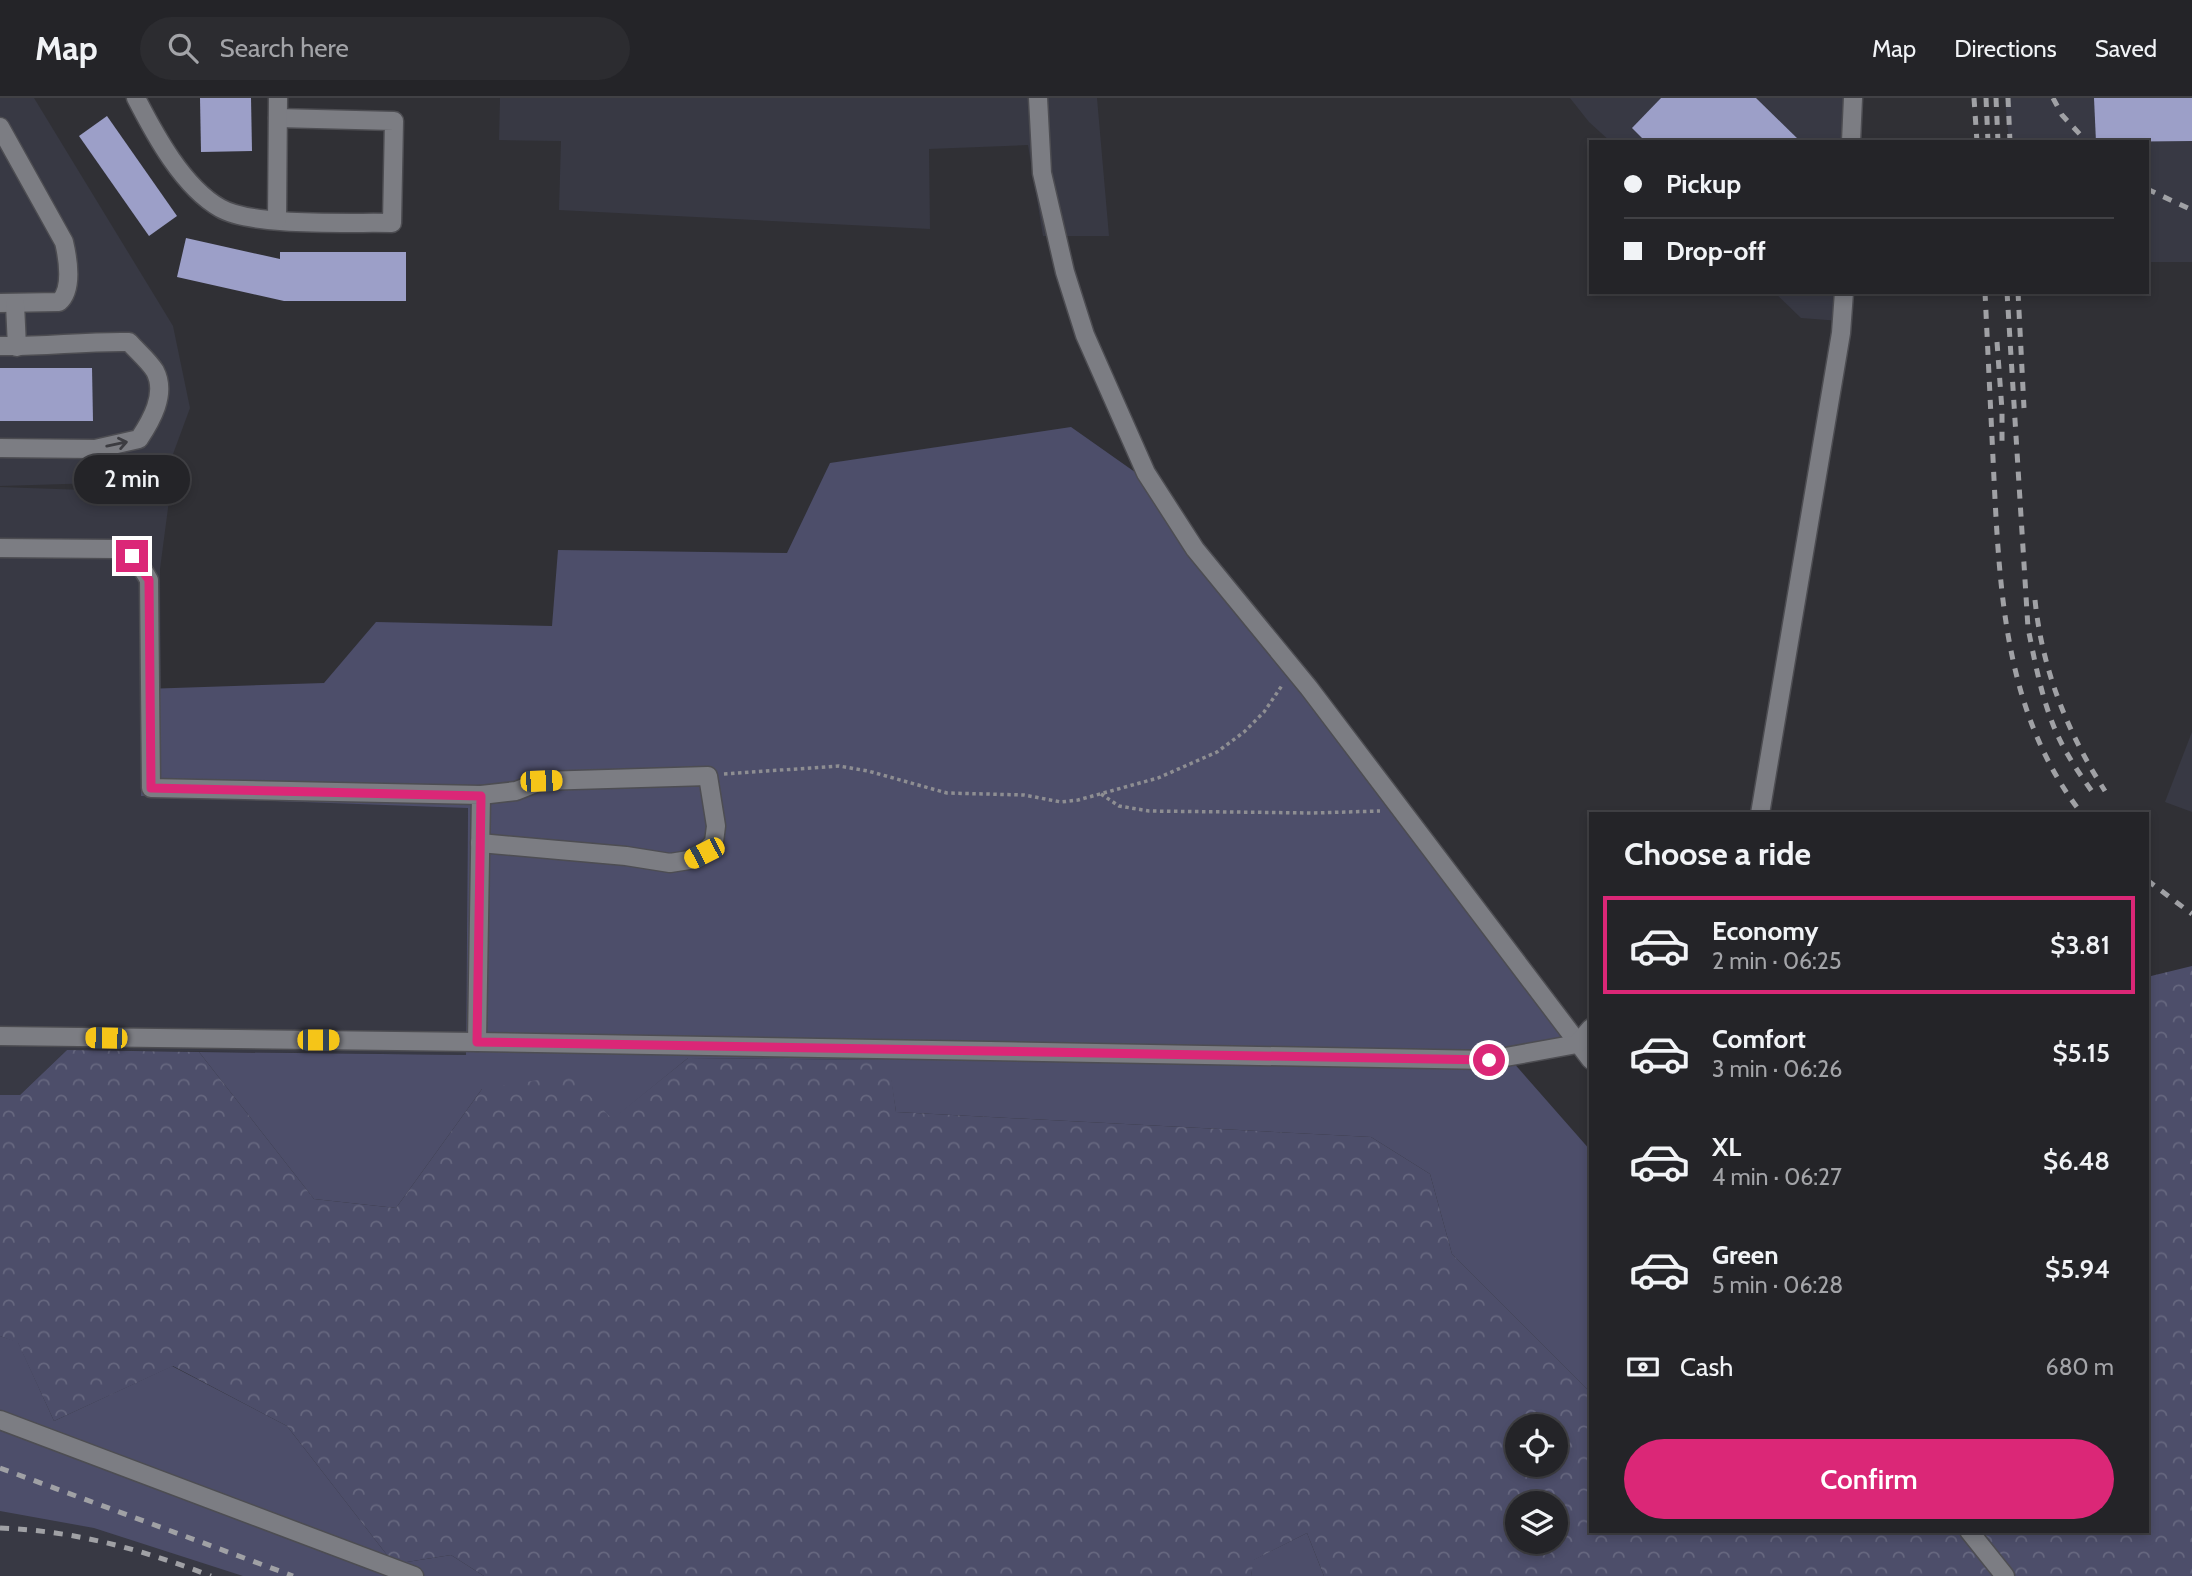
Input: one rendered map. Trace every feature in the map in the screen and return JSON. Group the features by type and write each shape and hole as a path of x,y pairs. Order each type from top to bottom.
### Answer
{"lane":[{"path":"136,98 154,134 199,193 222,209 247,218 392,223 394,121 278,118"},
{"path":"277,220 278,98"},
{"path":"1038,98 1042,173 1065,272 1085,335 1146,473 1195,549 1290,665 1589,1058"},
{"path":"1851,140 1853,98"},
{"path":"0,127 64,242 68,260 65,293 59,303 8,303 9,346 92,341 129,342 155,372 159,394 152,419 139,439 94,449 0,448"},
{"path":"1760,812 1841,333 1844,294"},
{"path":"0,548 116,550 132,556 142,567 149,580 151,788 481,796 516,791 541,781 708,776 716,826 714,842 704,853 689,860 670,863 626,856 480,843"},
{"path":"477,1042 481,796"},
{"path":"0,1036 1489,1060 1577,1044 1589,1030"},
{"path":"0,1420 414,1576"},
{"path":"1971,1533 2005,1576"}],"path":[{"path":"708,776 839,766 869,771 947,793 1024,795 1061,802 1158,778 1217,752 1244,732 1264,712 1280,689 1290,665"},
{"path":"1100,794 1119,806 1149,811 1313,813 1374,812 1399,807"}],"shaded area":[{"path":"0,98 34,98 173,326 190,408 163,481 0,486"},
{"path":"500,98 1097,98 1109,236 1043,236 1028,145 929,149 930,229 559,210 561,141 499,140"},
{"path":"1570,98 1846,98 1845,140 1609,140 1589,122"},
{"path":"2005,98 2192,98 2192,262 2149,262 2149,140 2009,140"},
{"path":"1776,294 1841,294 1840,321 1801,318"},
{"path":"0,487 170,493 160,569 161,689 145,689 141,796 468,807 466,1055 67,1050 20,1095 0,1095"},
{"path":"2192,732 2192,812 2165,802"},
{"path":"0,1438 372,1576 0,1576"}],"green space":[{"path":"1071,427 1159,489 1584,1052 1512,1061 1589,1149 1589,1391 1452,1254 1430,1174 1371,1137 896,1112 888,1060 688,1058 612,1120 482,1089 396,1208 314,1199 199,1052 466,1055 468,808 141,796 144,689 324,683 376,622 552,626 558,550 787,553 830,463"},
{"path":"2192,966 2192,1576 1324,1576 1307,1533 1254,1560 1251,1576 484,1576 451,1555 394,1564 287,1426 173,1366 54,1421 18,1343 0,1336 0,1095 20,1095 67,1050 199,1052 314,1199 396,1208 482,1089 570,1075 612,1119 688,1058 889,1060 896,1112 1371,1137 1430,1174 1452,1254 1589,1391 1589,1533 2149,1533 2149,977"},
{"path":"0,1336 18,1342 54,1421 172,1366 287,1426 394,1564 451,1555 484,1576 243,1576 94,1528 0,1511"},
{"path":"1307,1533 1324,1576 1251,1576 1253,1560"}],"building":[{"path":"200,98 251,98 252,151 201,152"},
{"path":"1661,98 1756,98 1799,140 1644,140 1632,128"},
{"path":"2094,98 2192,98 2192,141 2096,140"},
{"path":"107,116 177,216 149,236 79,136"},
{"path":"186,238 280,259 280,252 406,252 406,301 284,301 177,277"},
{"path":"0,368 92,368 93,421 0,421"}],"railway":[{"path":"1974,98 1977,140"},
{"path":"1986,98 1988,140"},
{"path":"1996,98 1998,140"},
{"path":"2008,98 2010,140"},
{"path":"2053,98 2062,115 2085,140"},
{"path":"2149,190 2192,210"},
{"path":"1985,294 1994,479 2004,611 2022,696 2037,737 2057,776 2081,812"},
{"path":"2007,294 2028,628 2053,725 2071,760 2096,797"},
{"path":"2018,294 2024,408"},
{"path":"1997,342 2002,447"},
{"path":"2035,600 2038,626 2058,699 2079,746 2105,791"},
{"path":"2149,882 2192,914"},
{"path":"0,1468 293,1576"},
{"path":"0,1528 81,1537 159,1558 211,1576"}],"route":[{"path":"132,556 149,580 151,788 481,796 477,1042 1489,1060"}]}
